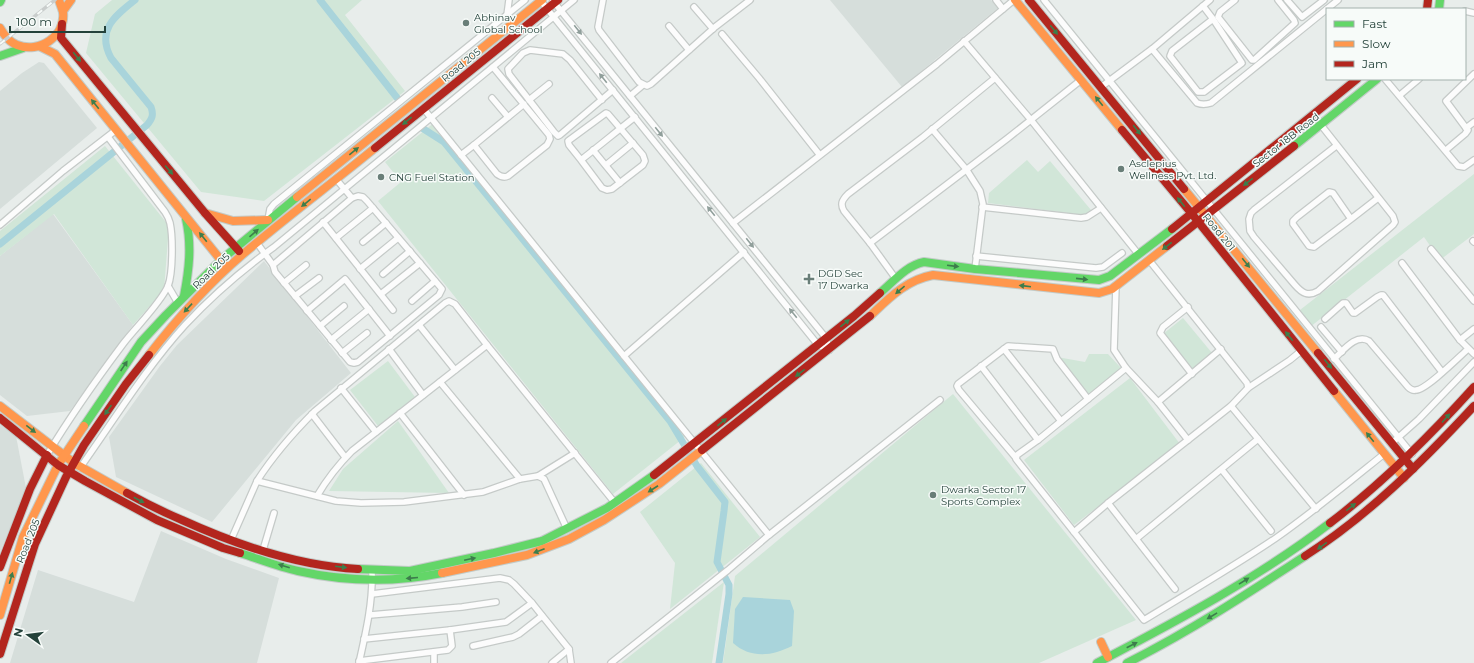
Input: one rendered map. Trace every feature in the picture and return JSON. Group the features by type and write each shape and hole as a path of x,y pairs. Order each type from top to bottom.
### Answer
{"street":[{"path":"59,0 63,11 61,38 144,140 242,255"},
{"path":"63,11 71,0"},
{"path":"507,15 509,0"},
{"path":"205,213 234,221 268,220 270,209 274,204 525,0"},
{"path":"541,0 818,345 829,350"},
{"name":"Road 205","path":"0,615 23,537 58,464 141,342 221,260 237,248 268,220 541,0"},
{"path":"77,466 159,356 185,325 238,274 574,0"},
{"path":"603,0 598,27 599,30 643,85"},
{"path":"996,0 1003,9"},
{"path":"733,223 1015,0"},
{"name":"Road 201","path":"1015,0 1192,214 1404,478"},
{"name":"Road 201","path":"1029,0 1200,207 1210,213 1392,443 1409,456 1413,469"},
{"path":"1044,0 1207,201 1210,213 1398,436 1409,456"},
{"path":"1101,87 1152,49 1210,0"},
{"path":"1235,0 1220,12 1218,17 1252,60 1254,60 1295,23 1278,0"},
{"path":"1287,0 1302,18 1324,0"},
{"path":"1328,8 1338,0"},
{"path":"555,1 826,338 829,350"},
{"name":"Road 205","path":"0,654 36,544 69,472 77,466 84,445 126,384 169,329 227,268 242,255 555,1"},
{"path":"630,96 643,85 647,86 651,84 688,50 748,1"},
{"path":"1203,6 1213,19 1242,63 1204,92 1200,93 1170,56 1170,54 1213,19"},
{"path":"694,7 713,29"},
{"path":"1152,49 1197,103 1201,105 1211,103 1326,10"},
{"path":"0,56 23,48 41,47 55,37 62,24"},
{"path":"669,26 688,50"},
{"path":"0,28 2,33 14,44 23,48"},
{"path":"722,34 819,154"},
{"path":"964,41 1031,120 1139,255"},
{"path":"41,47 55,54 227,268"},
{"path":"474,145 497,174 501,177 505,177 547,145 550,139 508,72 510,66 523,53 530,50 566,56 602,100"},
{"path":"493,67 558,136 613,90"},
{"path":"1446,150 1468,130 1446,101 1474,74"},
{"path":"896,279 870,243 844,211 841,205 842,201 848,194 995,78"},
{"path":"870,243 1081,80"},
{"name":"Sector 18B Road","path":"0,406 77,466 144,503 218,536 263,550 309,563 344,568 410,571 494,553 542,541 615,503 693,445 818,345 896,279 920,262 975,269 1099,280 1110,276 1192,214 1356,80"},
{"name":"Sector 18B Road","path":"0,418 69,472 157,520 223,548 297,571 340,578 372,581 422,577 527,555 569,539 604,520 660,484 869,318 909,282 926,275 933,275 1099,293 1106,292 1116,286 1210,213 1376,80"},
{"path":"1387,80 1461,167 1466,166 1474,160"},
{"path":"1400,95 1418,80"},
{"path":"461,155 549,84"},
{"path":"492,98 508,117"},
{"path":"1330,101 1338,111"},
{"path":"423,108 624,356 693,445 769,535"},
{"path":"604,113 608,114 633,143 643,155 644,163 610,190 602,188 569,145 568,141 604,113"},
{"path":"581,160 635,117"},
{"path":"1466,128 1474,122"},
{"path":"1321,125 1336,146 1395,219 1393,226 1313,294 1305,294 1254,237 1249,226 1250,216 1252,212 1336,146"},
{"path":"932,129 966,169 980,191 982,197 975,269"},
{"path":"0,224 63,171 118,132"},
{"path":"0,567 30,490 52,446 94,384 124,343 158,303 168,286 171,270 172,234 170,222 165,212 109,139"},
{"path":"606,165 633,143"},
{"path":"593,150 620,183"},
{"path":"336,179 352,198"},
{"path":"1351,219 1334,193 1329,192 1297,217 1293,221 1293,224 1309,246 1314,247 1351,219 1378,198"},
{"path":"257,243 273,265 275,272 342,353 350,362 354,363 439,296 442,289 373,208 363,197 358,196 352,198 273,265"},
{"path":"982,207 1081,218 1088,217 1101,208"},
{"path":"336,238 373,208"},
{"path":"181,300 191,256 191,239 185,215"},
{"path":"324,222 393,310"},
{"path":"363,242 386,223"},
{"path":"360,269 398,238"},
{"path":"1431,248 1474,301"},
{"path":"383,274 410,251"},
{"path":"624,356 744,252"},
{"path":"976,256 1096,268 1103,267 1122,253"},
{"path":"1149,260 1247,382 1248,388"},
{"path":"381,294 420,263"},
{"path":"1402,263 1460,340 1474,354"},
{"path":"284,283 306,265"},
{"path":"295,296 319,278"},
{"path":"308,311 345,279 390,336"},
{"path":"412,301 435,281"},
{"path":"168,286 181,300"},
{"path":"1116,286 1113,348 1126,368 1158,402 1188,440"},
{"path":"1325,319 1343,303 1346,303 1353,313 1355,313 1380,295 1383,296 1442,372"},
{"path":"232,540 257,481 300,426 341,388 449,301 452,302 615,503"},
{"path":"320,326 344,306"},
{"path":"1188,307 1163,327 1160,333 1192,374"},
{"path":"332,340 370,309"},
{"path":"419,325 455,370"},
{"path":"1320,327 1342,352"},
{"path":"1460,340 1474,329"},
{"path":"342,353 367,333"},
{"path":"1334,359 1357,339 1367,339 1408,387 1414,390 1421,389 1468,349"},
{"path":"317,496 327,479 345,457 487,345"},
{"path":"1088,399 1057,359 1053,349 1012,345 981,366 958,384 957,388 1016,458 1016,460 1144,620 1232,567 1276,538 1316,509 1384,454"},
{"path":"1004,349 1061,421"},
{"path":"1158,402 1221,349"},
{"path":"389,350 423,395"},
{"path":"1074,532 1108,503 1231,406 1248,388 1301,351"},
{"path":"1392,443 1474,362"},
{"path":"981,366 1038,440"},
{"path":"1016,458 1017,455 1038,440 1126,368"},
{"path":"440,382 520,480"},
{"path":"1097,663 1160,631 1289,553 1353,506 1396,468 1429,437 1474,387"},
{"path":"341,388 376,432"},
{"path":"611,663 717,579 769,535 940,400"},
{"path":"1231,406 1316,509"},
{"path":"1127,663 1167,643 1228,607 1320,547 1361,515 1404,478 1474,406"},
{"path":"400,413 464,495"},
{"path":"312,414 345,457"},
{"path":"1136,539 1258,439"},
{"path":"257,481 336,501 361,503 404,502 483,492 538,476 575,454"},
{"path":"1222,470 1271,531"},
{"path":"538,476 544,480 567,529"},
{"path":"1108,503 1175,589"},
{"path":"263,550 274,513"},
{"path":"372,570 370,615 359,662 448,650 451,648 450,630"},
{"path":"372,594 500,578 509,580 532,604 569,649 571,663"},
{"path":"370,615 462,607 496,602"},
{"path":"364,639 450,630 506,622 532,604"},
{"path":"473,646 513,637 542,616"},
{"path":"1101,642 1108,657"},
{"path":"552,663 569,649"},
{"path":"434,652 434,663"}],"shaded area":[{"path":"830,0 991,0 998,8 902,87"},
{"path":"39,62 44,63 97,128 0,209 0,91 22,73"},
{"path":"53,214 133,325 70,411 27,416 0,395 0,256"},
{"path":"264,261 351,373 296,420 212,522 116,477 109,437 177,345"},
{"path":"0,425 16,436 26,488 0,552"},
{"path":"161,531 226,559 279,578 257,663 10,663 38,570 134,602"}],"green space":[{"path":"112,0 362,0 345,15 405,91 264,201 201,192 86,53 95,14"},
{"path":"435,122 686,436 613,494 378,201 401,182 385,162"},
{"path":"105,146 169,226 164,290 133,325 54,214 0,256 0,231"},
{"path":"1027,160 1038,172 1050,161 1091,210 1084,215 988,203 989,193"},
{"path":"1474,174 1474,234 1440,260 1424,237 1310,327 1300,310"},
{"path":"1183,318 1212,353 1192,370 1163,334"},
{"path":"1089,354 1108,354 1121,368 1088,396 1057,357 1085,362"},
{"path":"388,361 415,397 378,426 350,390"},
{"path":"1130,378 1180,444 1074,525 1024,460"},
{"name":"Dwarka Sector 17 Sports Complex","path":"953,394 1136,620 1039,663 723,663 735,576"},
{"path":"398,421 449,493 329,491 343,469"},
{"path":"701,463 760,537 670,609 675,563 640,512"},
{"path":"724,582 712,663 621,663"}],"water":[{"path":"743,597 790,600 794,611 792,646 769,654 754,654 747,652 733,643 735,609"}],"waterway":[{"path":"0,244 150,121 152,117 151,107 111,58 107,48 106,39 110,24 135,0"},
{"path":"320,0 398,99"},
{"path":"422,128 444,142 670,421 697,466 725,502 717,562 729,585 729,594 719,663"}],"railway":[{"path":"0,44 55,0"}],"traffic: fast":[{"path":"1439,8 1440,0"},
{"path":"0,56 23,48"},
{"path":"1294,146 1376,80"},
{"path":"84,426 141,342 166,315 221,260 297,197"},
{"path":"184,296 189,258 189,239 186,219"},
{"path":"880,293 906,270 924,262 975,269 1099,280 1110,276 1172,229"},
{"path":"358,569 410,571 542,541 607,508 654,475"},
{"path":"1097,663 1187,615 1246,580 1303,543 1330,523"},
{"path":"240,553 276,565 316,575 352,579 388,580 442,573"},
{"path":"1127,663 1195,626 1305,556"}],"traffic: slow":[{"path":"0,28 7,38 17,45 25,47 42,45 56,35 60,29 63,21 63,12 59,0"},
{"path":"63,11 71,0"},
{"path":"297,197 542,0"},
{"path":"1015,0 1122,130"},
{"path":"41,47 55,54 224,264"},
{"path":"149,355 170,328 229,266 375,148"},
{"path":"1184,189 1318,353"},
{"path":"205,213 233,221 268,220"},
{"path":"870,316 891,296 906,285 923,277 933,275 1099,293 1112,289 1167,246"},
{"path":"1334,391 1404,478"},
{"path":"0,406 74,463 127,493"},
{"path":"0,615 23,537 58,465 84,426"},
{"path":"442,573 527,555 569,539 604,520 659,484 702,450"},
{"path":"1101,642 1108,657"}],"traffic: jam":[{"path":"375,148 558,0"},
{"path":"1029,0 1184,189"},
{"path":"1427,8 1428,0"},
{"path":"62,24 61,38 205,213 239,251"},
{"path":"1172,229 1356,80"},
{"path":"1122,130 1192,214 1334,391"},
{"path":"1167,246 1294,146"},
{"path":"654,475 854,316 880,293"},
{"path":"702,450 870,316"},
{"path":"1318,353 1413,469"},
{"path":"0,654 35,544 66,477 84,445 126,384 149,355"},
{"path":"1330,523 1387,475 1440,424 1474,387"},
{"path":"1305,556 1329,540 1373,505 1415,467 1474,406"},
{"path":"0,418 58,465 85,481 157,520 223,548 240,553"},
{"path":"0,567 30,489 47,455"},
{"path":"127,493 175,517 246,546 312,564 358,569"}],"place":[{"name":"Abhinav Global School","path":"466,23"},
{"name":"Asclepius Wellness Pvt. Ltd.","path":"1121,169"},
{"name":"CNG Fuel Station","path":"381,177"},
{"name":"DGD Sec 17 Dwarka","path":"809,279"},
{"name":"Dwarka Sector 17 Sports Complex","path":"933,495"}]}
